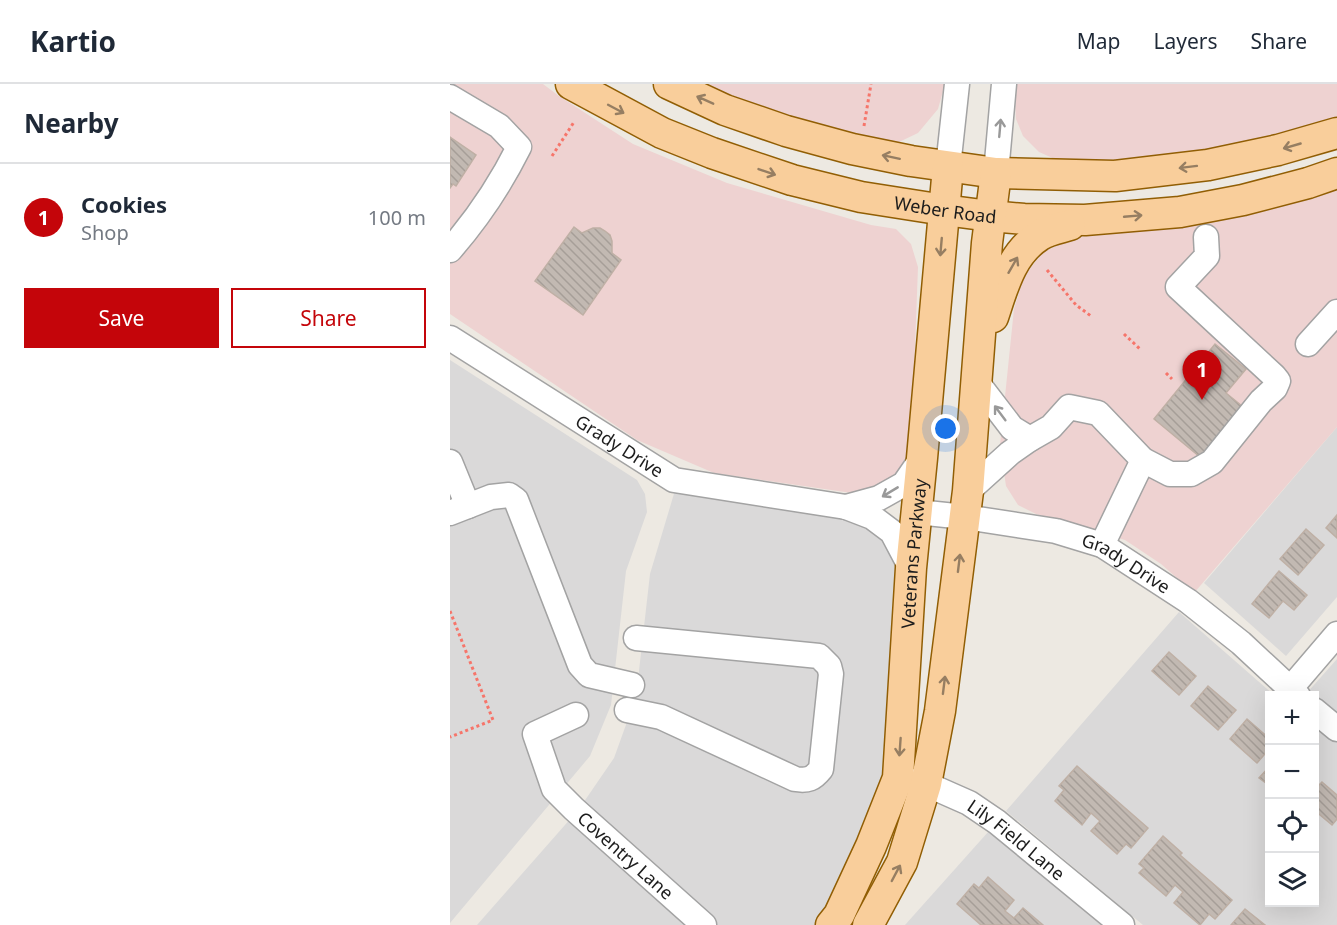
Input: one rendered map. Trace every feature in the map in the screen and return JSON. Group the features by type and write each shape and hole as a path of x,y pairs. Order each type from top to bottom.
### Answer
{"main road":[{"name":"Weber Road","path":"571,84 662,133 712,153 792,180 861,197 990,216 1085,220 1180,212 1235,202 1337,173"},
{"path":"669,84 725,110 852,150 948,168 996,173 1115,176 1208,165 1278,150 1337,133"},
{"name":"Veterans Parkway","path":"831,925 839,915 871,846 898,778 911,568 948,168"},
{"path":"868,925 902,862 926,784 940,711 966,504 990,216 996,173"},
{"path":"977,370 1006,277 1022,250 1040,235 1085,220"}],"street":[{"path":"948,168 957,84"},
{"path":"996,173 1004,84"},
{"path":"450,97 499,126 519,147 510,165 468,229 450,250"},
{"path":"966,504 1010,453 1051,427 1069,407 1098,413 1143,460 1170,474 1191,474 1212,462 1261,401 1275,388 1278,381 1178,287 1207,256 1206,237"},
{"path":"1308,345 1337,312"},
{"name":"Grady Drive","path":"450,338 674,480 846,507 872,517 892,532 911,568"},
{"path":"977,370 1012,428 1030,440"},
{"name":"Grady Drive","path":"846,507 879,498 904,484 922,458"},
{"path":"1102,545 1143,460"},
{"path":"450,462 459,509 491,497 509,495 516,500 580,665 589,675 632,685"},
{"name":"Grady Drive","path":"917,512 966,504 1102,545 1183,597 1241,643 1293,691"},
{"path":"1295,691 1337,634"},
{"path":"627,710 661,717 795,779 806,781 814,778 821,769 831,674 829,666 819,656 636,638"},
{"path":"1319,714 1337,729"},
{"name":"Coventry Lane","path":"576,715 535,734 554,789 704,925"},
{"name":"Lily Field Lane","path":"898,778 926,784 969,802 997,822 1122,925"}],"path":[{"path":"864,126 871,84"},
{"path":"552,156 574,122"},
{"path":"1047,270 1076,305 1091,316"},
{"path":"1124,334 1140,349"},
{"path":"1166,373 1172,379"},
{"path":"450,611 493,720 450,737"}],"shaded area":[{"path":"450,84 543,84 633,144 727,183 871,225 896,229 911,244 918,267 911,454 902,473 883,488 859,494 714,473 637,440 450,314"},
{"path":"696,84 945,84 938,109 918,133 897,143 874,143 826,130"},
{"path":"1014,84 1337,84 1337,117 1272,138 1172,157 1091,163 1055,159 1039,152 1023,136 1016,119"},
{"path":"1337,188 1337,427 1194,593 1161,564 1125,540 1036,514 1018,505 1006,486 1000,445 1014,309 1024,276 1043,252 1069,240 1103,231"},
{"path":"450,360 637,480 645,494 647,512 626,571 611,705 590,756 450,923"},
{"path":"1337,427 1337,597 1286,656 1204,583"},
{"path":"676,487 847,515 878,531 904,569 892,776 822,925 477,925 579,809 614,758 636,697 650,574"},
{"path":"1179,612 1269,691 1265,691 1265,907 1319,907 1319,691 1309,691 1337,659 1337,925 1143,925 1006,811"},
{"path":"997,822 1112,925 905,925"}],"building":[{"path":"450,137 476,155 456,186 453,184 450,188"},
{"path":"574,227 582,233 593,228 605,231 610,235 612,241 612,253 621,260 583,315 535,281"},
{"path":"1215,344 1246,369 1226,393 1242,406 1200,457 1154,419"},
{"path":"1337,515 1337,538 1326,528"},
{"path":"1306,529 1324,545 1298,575 1280,559"},
{"path":"1279,571 1307,595 1294,610 1283,601 1269,618 1252,604"},
{"path":"1169,652 1196,676 1179,695 1152,671"},
{"path":"1208,686 1236,710 1218,730 1191,706"},
{"path":"1247,719 1265,735 1265,754 1257,763 1230,739"},
{"path":"1077,766 1148,828 1131,848 1126,844 1117,854 1091,831 1100,821 1091,813 1082,825 1055,801 1064,790 1059,786"},
{"path":"1265,771 1265,782 1259,778"},
{"path":"1322,782 1337,795 1337,819 1332,825 1319,814 1319,785"},
{"path":"1163,836 1182,853 1180,855 1232,900 1215,919 1209,914 1200,925 1174,903 1183,892 1175,885 1166,896 1139,873 1144,868 1139,864"},
{"path":"988,877 1014,900 1005,911 1014,918 1023,908 1043,925 981,925 957,904 974,884 979,888"},
{"path":"1245,909 1265,925 1231,925"}],"place":[{"name":"Cookies","path":"1202,400"}]}
